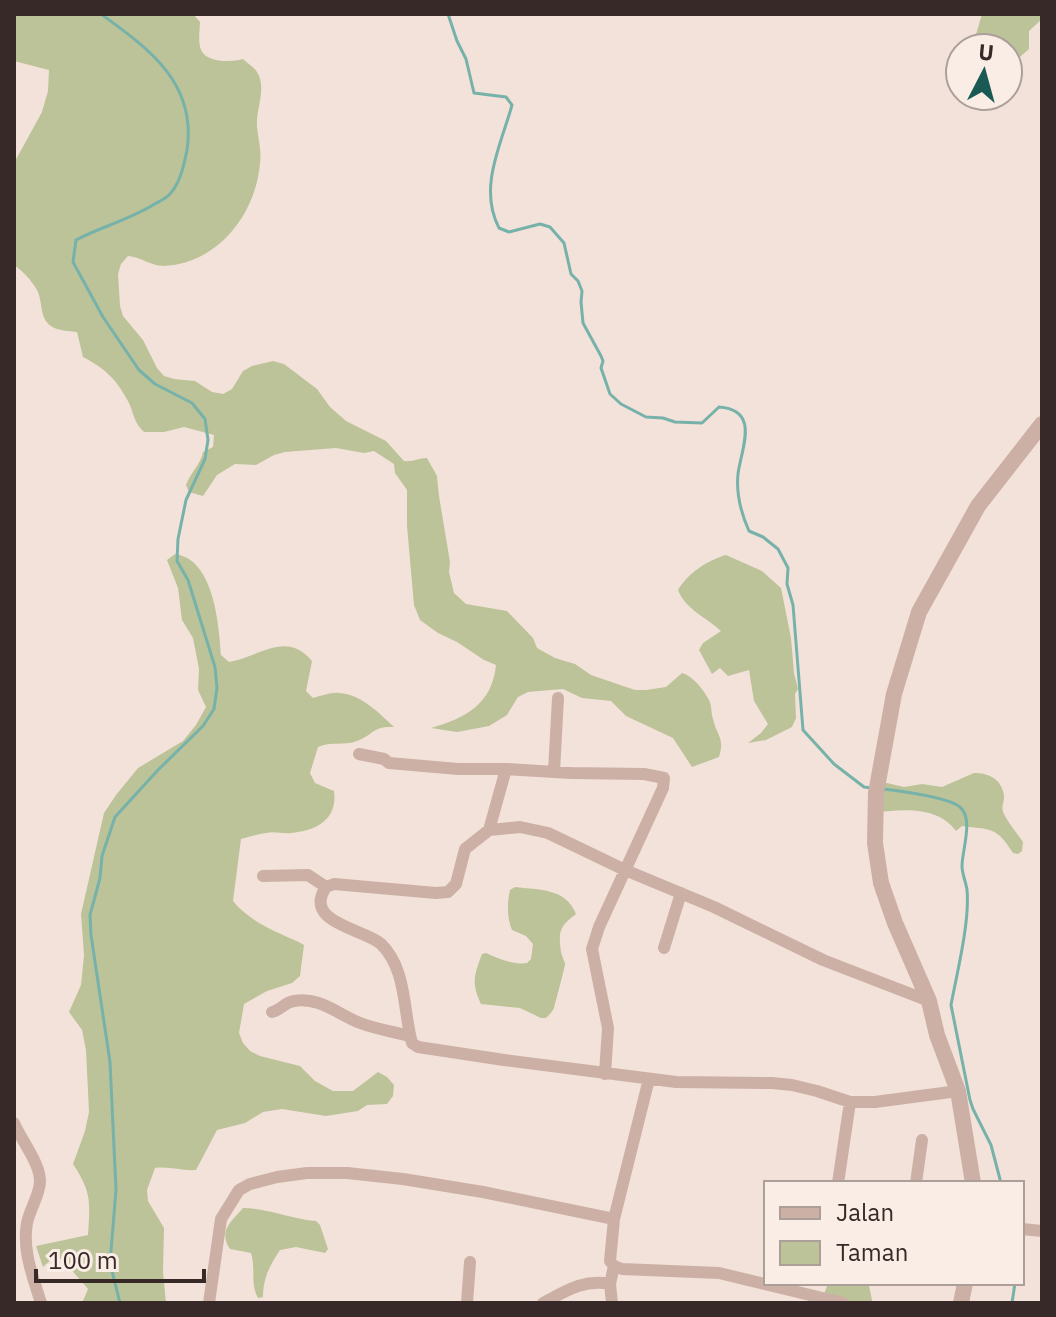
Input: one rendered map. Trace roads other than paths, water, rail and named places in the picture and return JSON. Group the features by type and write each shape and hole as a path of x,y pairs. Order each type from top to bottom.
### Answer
{"street":[{"path":"973,1181 955,1092 929,1001 881,883 875,843 877,788 894,694 919,612 978,506 1042,424"},
{"path":"554,772 558,698"},
{"path":"359,754 389,763 458,769 644,774 664,778 663,788 599,927 592,949 608,1028 605,1074"},
{"path":"489,830 506,769"},
{"path":"929,1001 823,960 714,907 625,870 548,833 520,827 489,830 465,849 456,884 448,892 334,884 322,893 324,912 342,926 378,941 387,950 399,975 412,1043 418,1047 676,1082 792,1085 850,1102 955,1092"},
{"path":"263,876 308,875 326,887"},
{"path":"664,948 681,893"},
{"path":"272,1012 293,1001 313,1002 359,1023 410,1036"},
{"path":"649,1079 614,1219 610,1261 622,1269 719,1273 764,1280"},
{"path":"838,1181 850,1102"},
{"path":"14,1123 38,1169 40,1181 25,1236 41,1303"},
{"path":"916,1181 922,1140"},
{"path":"209,1303 221,1219 239,1190 277,1177 347,1173 403,1179 614,1219"},
{"path":"1024,1229 1042,1231"},
{"path":"467,1303 470,1262"},
{"path":"612,1303 610,1284 614,1266"},
{"path":"543,1303 583,1284 610,1284"},
{"path":"791,1285 815,1289 843,1303"}],"waterway":[{"path":"101,14 152,55 177,87 185,105 187,150 179,180 169,195 134,215 76,240 73,262 103,317 139,370 155,384 192,403 205,419 208,440 205,459 186,500 177,561 188,580 215,667 217,688 214,709 203,726 115,817 102,856 100,878 90,915 110,1062 116,1190 110,1263 120,1303"},
{"path":"448,14 466,59 474,93 506,97 512,105 491,182 493,213 499,228 509,232 540,224 550,227 564,243 571,274 582,291 583,323 603,361 601,368 610,394 621,404 646,417 675,422 702,423 719,407 740,415 745,432 738,474 740,503 749,531 778,549 788,568 787,584 793,605 803,730 834,764 864,787 871,788"},
{"path":"883,789 945,800 964,812 966,835 962,866 967,890 967,917 951,1005 970,1100 991,1145 1000,1181"},
{"path":"1012,1303 1015,1285"}]}
